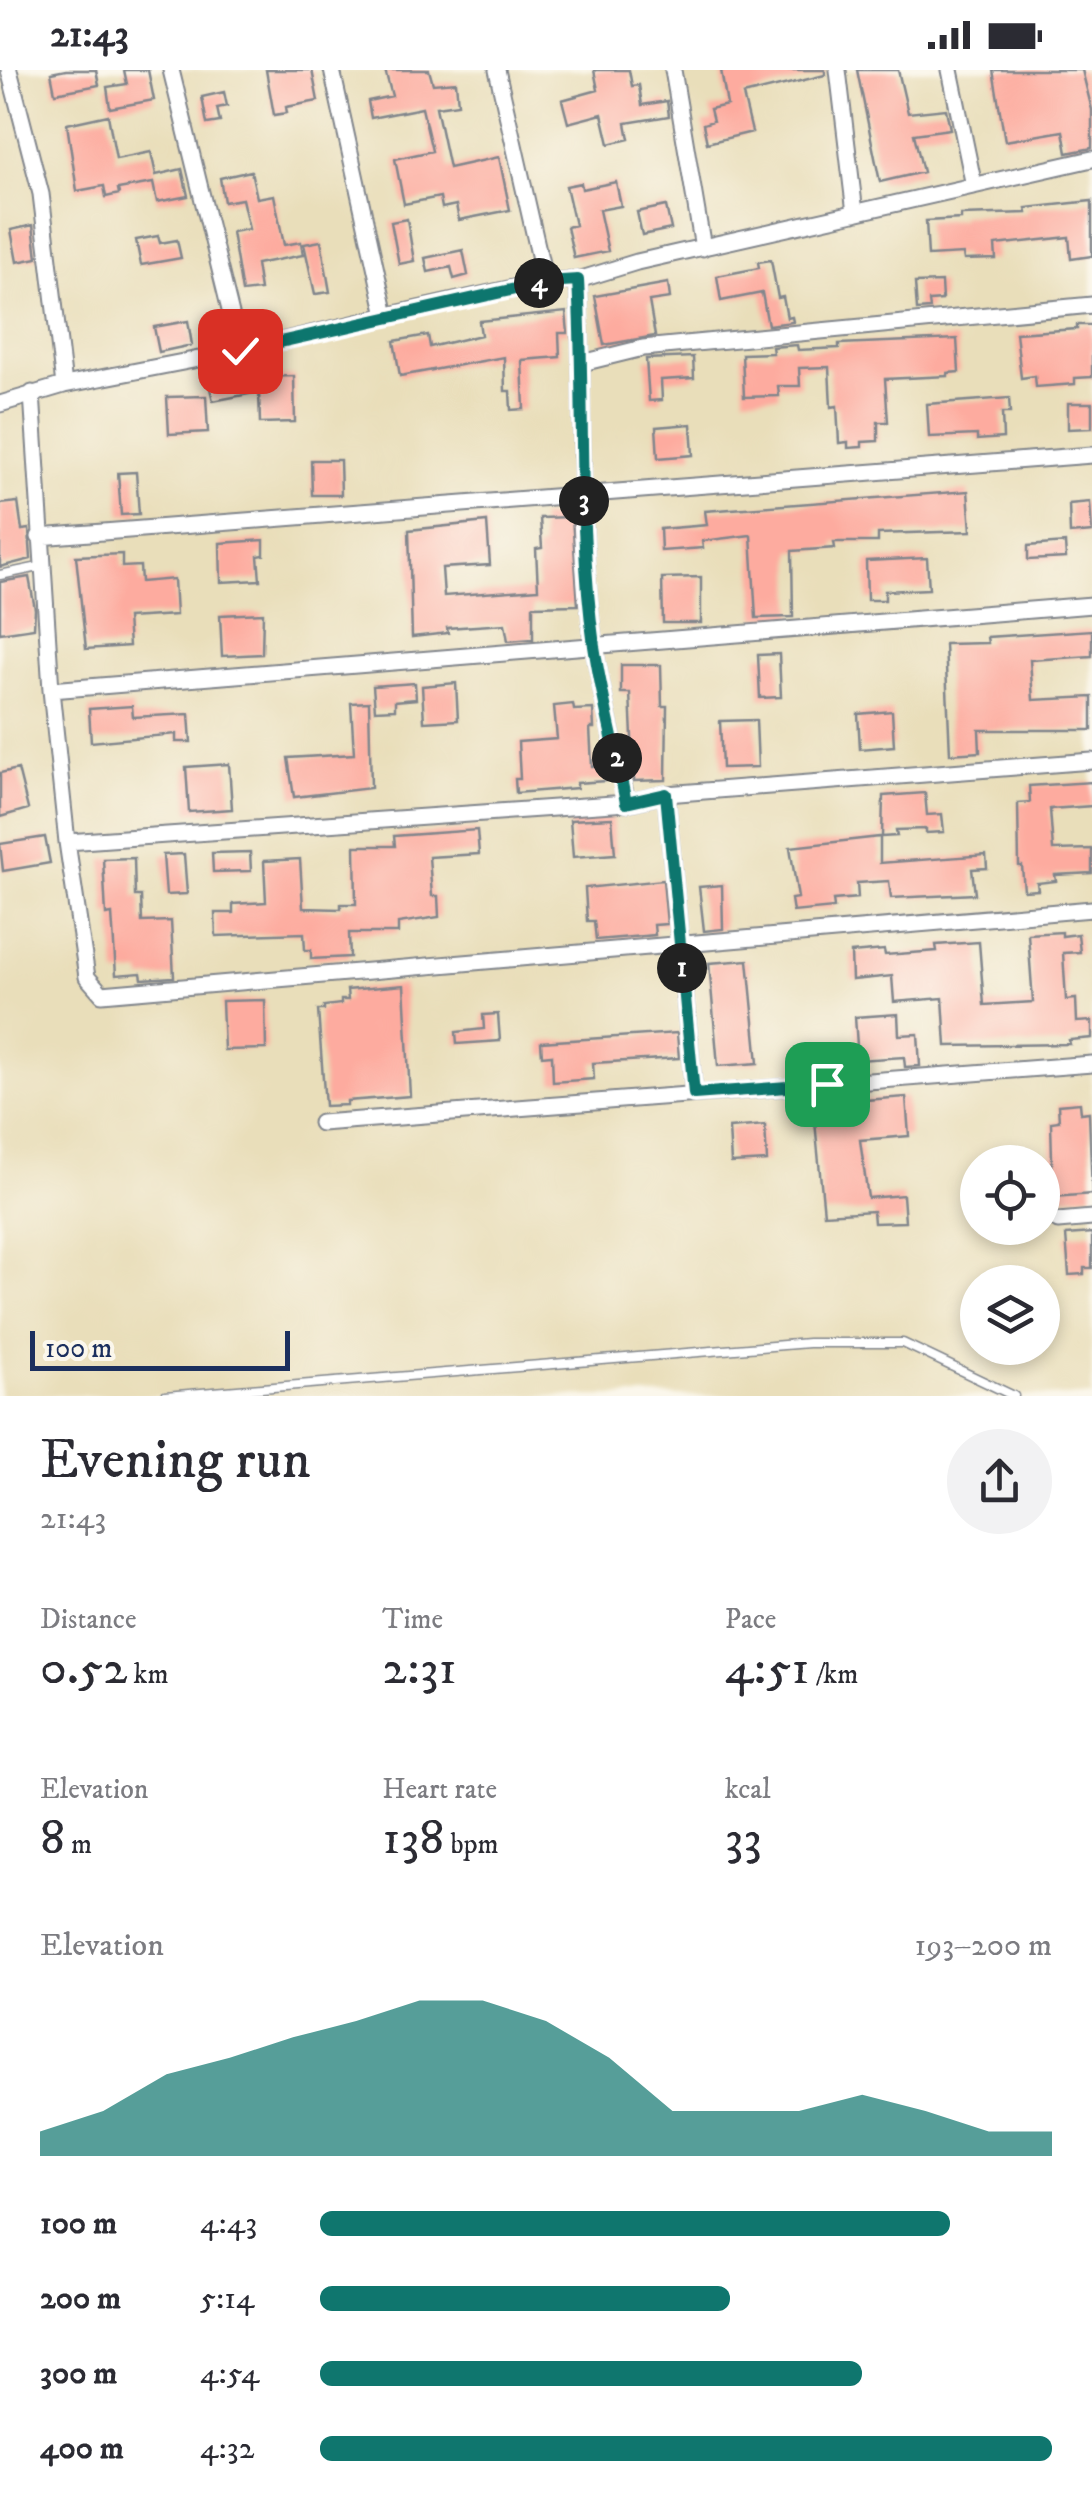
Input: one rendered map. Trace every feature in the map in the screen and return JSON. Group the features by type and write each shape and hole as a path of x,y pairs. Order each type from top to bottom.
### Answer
{"street":[{"path":"9,70 41,194 64,384"},
{"path":"171,70 240,351"},
{"path":"332,70 386,316"},
{"path":"497,70 546,282"},
{"path":"674,70 703,248"},
{"path":"838,70 855,213"},
{"path":"950,70 974,186"},
{"path":"0,404 64,384 240,351 546,282 578,280 637,262 1092,159"},
{"path":"578,280 583,494 594,646 626,803"},
{"path":"582,362 643,348 1092,306"},
{"path":"32,393 39,537 67,842 87,977 102,994 1092,909"},
{"path":"39,537 1092,455"},
{"path":"51,690 1092,604"},
{"path":"67,842 626,803 666,794 1092,761"},
{"path":"666,794 694,1094"},
{"path":"322,1123 1092,1064"},
{"path":"1060,1220 1092,1218"}],"lane":[{"path":"0,575 44,566"},
{"path":"165,1396 808,1343 903,1343 1014,1396"}],"building":[{"path":"96,70 99,85 55,93 51,73"},
{"path":"124,70 148,70 154,100 110,108 107,87 127,84"},
{"path":"266,70 312,70 318,101 286,107 287,113 274,115"},
{"path":"385,70 429,70 433,84 456,82 458,104 436,107 449,168 499,157 510,210 459,220 456,205 442,208 440,197 404,204 395,159 432,151 422,108 371,118 368,101 392,96"},
{"path":"594,70 629,70 632,86 639,85 642,105 667,101 669,116 626,123 629,139 609,144 602,114 568,123 562,100 598,90"},
{"path":"721,70 825,70 825,75 743,95 752,132 707,143 703,124 713,121 710,109 727,105"},
{"path":"857,70 898,70 908,113 946,109 950,129 914,134 923,172 880,182"},
{"path":"993,70 1082,70 1092,110 1092,148 1067,153 1063,131 1005,141"},
{"path":"224,92 227,106 217,108 220,122 207,124 202,97"},
{"path":"108,115 116,159 151,152 156,175 182,169 188,196 157,202 153,183 118,189 119,194 106,197 104,186 77,191 67,124"},
{"path":"251,171 257,198 274,195 284,245 301,242 303,255 256,264 260,290 242,292 232,232 249,229 242,199 224,202 220,178"},
{"path":"616,182 621,206 599,210 608,251 574,258 567,227 575,225 566,186 581,183 582,189"},
{"path":"1092,201 1092,256 1071,259 1069,237 995,245 996,259 964,260 963,254 928,256 926,221 961,219 961,215 1027,213 1026,208"},
{"path":"666,206 671,229 642,235 637,212"},
{"path":"407,219 414,261 399,264 391,222"},
{"path":"33,225 37,258 17,262 11,230"},
{"path":"158,236 160,243 177,240 181,258 141,265 136,240"},
{"path":"321,241 330,292 315,294 304,244"},
{"path":"463,250 468,275 454,279 451,267 428,272 425,258"},
{"path":"771,260 778,298 783,297 787,318 792,317 793,322 768,325 762,293 721,301 717,276 759,268 758,262"},
{"path":"941,282 942,300 929,301 930,309 917,310 915,283"},
{"path":"668,283 670,298 649,301 655,336 604,345 595,296"},
{"path":"566,312 568,333 559,333 560,357 522,360 524,409 511,410 510,391 505,391 504,357 400,376 394,341 428,335 430,347 481,335 479,321"},
{"path":"188,321 192,345 159,352 154,327"},
{"path":"1077,325 1092,325 1092,377 1075,378 1075,384 1036,387 1035,376 1021,378 1016,333 1077,329"},
{"path":"957,339 959,372 885,379 888,422 878,422 878,441 862,442 862,447 848,448 848,442 839,443 837,406 831,407 829,367 799,368 800,386 778,386 779,396 744,397 742,354 773,353 772,347 797,345 798,350 839,348 839,344"},
{"path":"693,357 694,378 661,380 662,400 649,401 646,359"},
{"path":"294,376 295,422 260,423 259,392 213,401 210,388 263,377"},
{"path":"206,396 208,432 169,434 167,397"},
{"path":"1009,398 1010,413 1002,413 1003,438 929,437 927,404"},
{"path":"1068,403 1092,403 1092,428 1068,429"},
{"path":"691,424 693,455 658,458 656,427"},
{"path":"311,460 340,460 341,495 312,495"},
{"path":"136,472 139,514 121,515 118,473"},
{"path":"968,491 971,531 878,534 878,542 834,542 835,548 792,551 793,617 756,618 751,535 702,541 703,548 661,551 660,529 707,525 705,511"},
{"path":"18,502 22,530 29,529 31,559 0,567 0,504"},
{"path":"1090,502 1092,532 1070,534 1069,504"},
{"path":"572,517 578,605 533,606 533,639 508,641 505,624 447,628 448,633 412,637 409,530 487,522 490,565 442,568 444,596 538,589 536,549 542,548 540,518"},
{"path":"264,540 264,555 258,556 260,580 221,582 220,543"},
{"path":"1065,543 1066,558 1028,560 1028,546"},
{"path":"122,554 122,567 140,566 141,582 174,579 176,615 127,618 129,646 86,649 76,556"},
{"path":"927,558 929,589 885,591 885,600 867,600 866,561"},
{"path":"29,577 34,628 0,633 0,582"},
{"path":"701,577 701,623 663,623 662,578"},
{"path":"263,613 262,654 222,656 220,615"},
{"path":"1092,630 1092,656 1030,660 1033,700 1092,697 1092,730 979,730 980,752 950,754 945,644 988,643 987,637"},
{"path":"779,654 781,697 760,698 758,655"},
{"path":"621,665 661,665 662,706 667,706 666,780 634,781 630,693 621,693"},
{"path":"415,683 416,699 395,701 395,709 375,710 373,686"},
{"path":"456,683 458,720 424,722 422,686"},
{"path":"369,702 371,788 294,797 288,758 354,754 351,703"},
{"path":"573,704 574,710 593,709 592,766 603,766 605,781 577,783 577,788 516,793 515,779 520,779 518,742 557,739 554,706"},
{"path":"132,706 133,717 189,714 191,742 176,742 176,734 91,742 89,709"},
{"path":"892,711 894,746 860,749 858,714"},
{"path":"756,720 758,767 722,768 720,721"},
{"path":"229,764 232,809 189,812 186,767"},
{"path":"18,769 28,809 0,817 0,773"},
{"path":"1092,782 1092,806 1050,809 1053,850 1092,849 1092,873 1055,875 1056,881 1037,883 1038,890 1024,891 1019,866 1018,803 1030,802 1029,786"},
{"path":"925,793 927,815 942,814 944,832 896,830 897,836 882,837 883,796"},
{"path":"612,818 615,854 573,857 570,820"},
{"path":"477,830 479,854 429,857 432,896 438,896 439,917 398,923 398,933 349,933 350,957 311,959 311,950 305,950 304,933 216,936 215,913 233,913 233,904 266,902 264,861 300,859 303,908 341,909 341,904 356,904 355,846 395,846 394,836"},
{"path":"45,837 50,863 3,871 0,844"},
{"path":"880,837 880,863 986,855 987,868 972,869 975,894 891,898 889,881 857,883 858,898 833,900 834,908 793,912 791,899 798,898 790,847"},
{"path":"250,852 251,871 213,872 212,853"},
{"path":"184,854 187,894 166,895 163,855"},
{"path":"134,858 135,896 141,896 142,922 171,921 174,977 142,979 141,973 116,975 112,914 106,915 103,859"},
{"path":"663,880 667,924 654,925 655,935 596,940 594,921 587,921 585,888"},
{"path":"722,885 723,929 704,931 699,887"},
{"path":"1062,932 1062,936 1078,934 1080,952 1063,953 1066,1000 1076,999 1077,1022 1092,1021 1092,1038 1069,1040 1070,1044 946,1046 943,998 894,1002 892,976 852,980 851,953 937,951 936,945 979,942 984,1005 1033,1002 1028,934"},
{"path":"748,960 758,1063 718,1066 709,963"},
{"path":"404,985 410,1096 325,1106 318,1010 348,1000 347,990"},
{"path":"265,1000 266,1049 224,1050 222,1001"},
{"path":"498,1014 500,1041 457,1044 456,1032 484,1029 483,1015"},
{"path":"898,1014 899,1035 918,1034 920,1066 905,1067 904,1057 858,1060 855,1017"},
{"path":"677,1033 679,1058 593,1063 594,1079 553,1082 552,1055 542,1056 541,1042"},
{"path":"906,1097 909,1136 860,1140 868,1198 903,1195 905,1222 874,1223 873,1211 824,1214 814,1111 865,1108 865,1100"},
{"path":"1080,1103 1081,1113 1089,1112 1092,1194 1060,1196 1060,1145 1052,1145 1051,1122 1059,1121 1058,1105"},
{"path":"765,1125 767,1161 731,1163 729,1128"},
{"path":"1092,1233 1092,1268 1084,1268 1084,1274 1069,1275 1066,1235"}],"route":[{"path":"240,351 546,282 578,280 583,494 594,646 626,803 666,794 694,1094 827,1084"}]}
